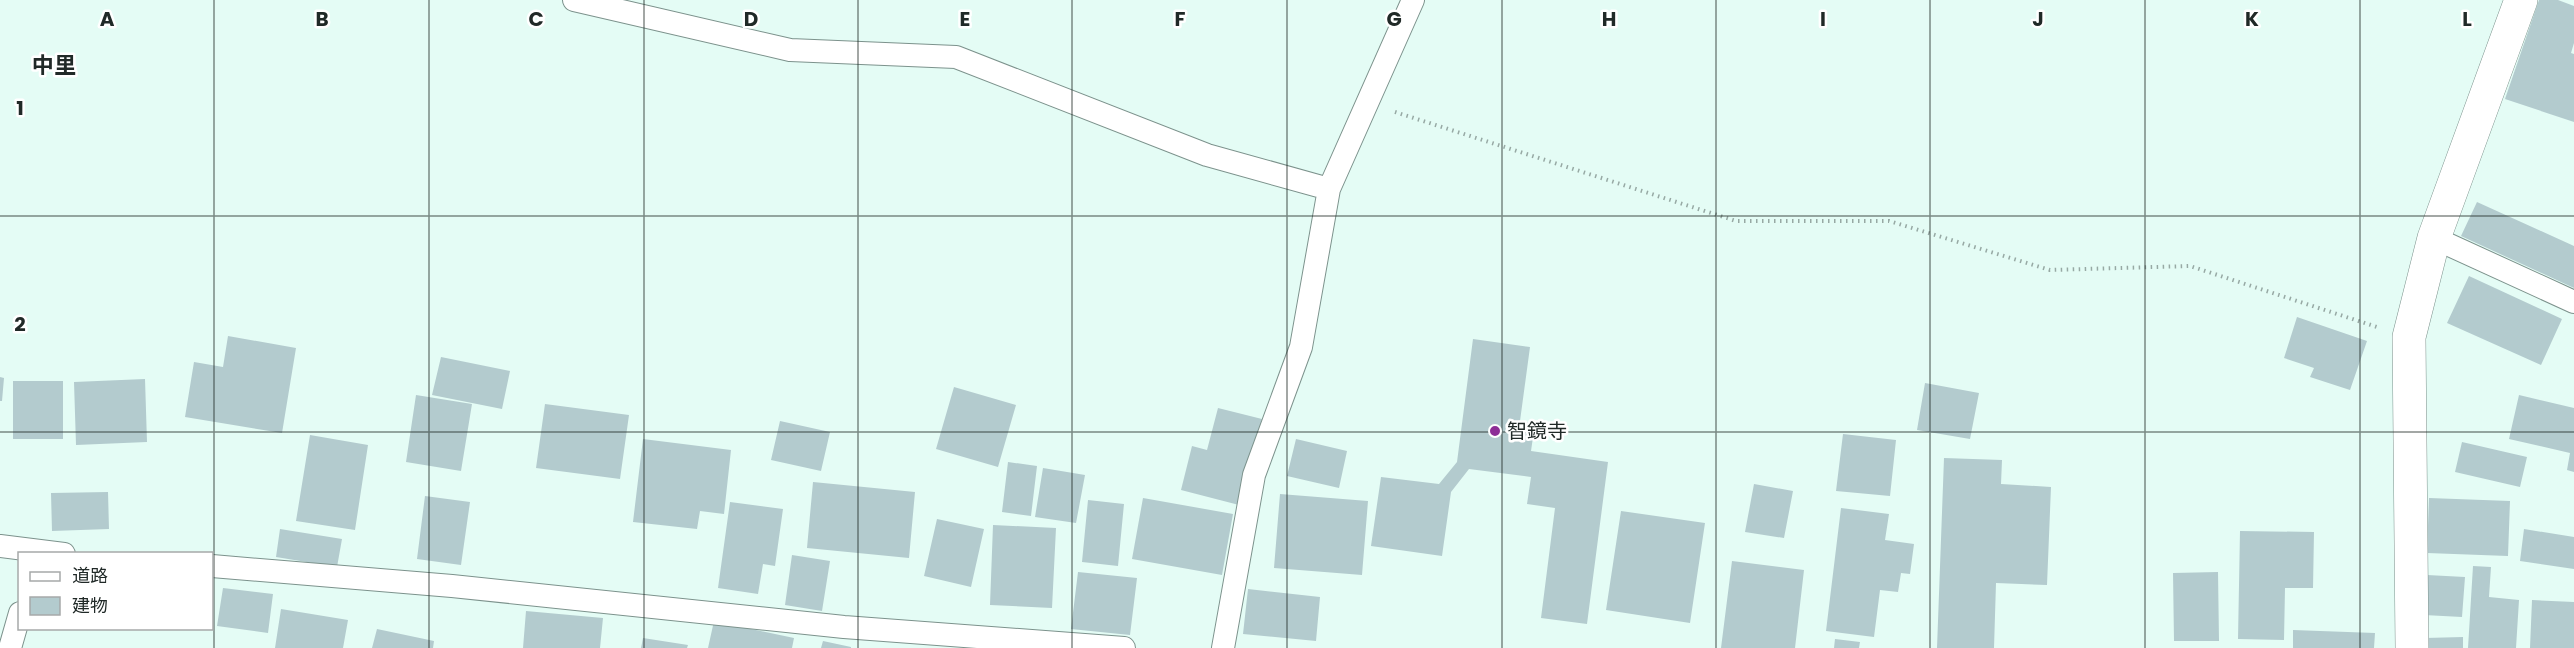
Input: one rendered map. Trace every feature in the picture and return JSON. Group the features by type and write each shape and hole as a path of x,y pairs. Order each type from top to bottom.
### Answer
{"street":[{"path":"2412,648 2409,337 2434,238 2521,0"}],"lane":[{"path":"574,0 790,50 956,57 1207,155 1329,189"},
{"path":"1223,648 1254,475 1301,347 1329,189 1413,0"},
{"path":"2434,238 2574,302"},
{"path":"0,546 36,552"},
{"path":"213,566 452,586 844,627 1124,648"},
{"path":"10,648 18,620"}],"path":[{"path":"1367,103 1736,221 1888,221 2050,270 2190,266 2409,337"}],"building":[{"path":"2539,0 2558,0 2574,6 2574,43 2571,53 2574,54 2574,122 2505,99"},
{"path":"2477,202 2574,246 2574,288 2461,236"},
{"path":"2469,276 2562,319 2541,365 2447,323"},
{"path":"2297,317 2367,341 2350,390 2310,377 2314,368 2284,358"},
{"path":"228,336 296,348 282,433 185,417 194,362 223,367"},
{"path":"1473,339 1530,347 1520,421 1535,423 1531,451 1608,462 1587,624 1541,618 1555,508 1527,504 1531,477 1469,469 1451,492 1442,556 1371,546 1381,477 1439,484 1457,462"},
{"path":"441,357 510,371 502,409 432,395"},
{"path":"0,377 4,378 2,401 0,401"},
{"path":"145,379 147,442 76,445 74,382"},
{"path":"13,381 63,381 63,439 13,439"},
{"path":"1925,383 1979,393 1970,439 1917,430"},
{"path":"954,387 1016,405 998,467 936,449"},
{"path":"416,395 472,404 461,471 406,462"},
{"path":"2519,395 2574,408 2574,472 2567,470 2570,453 2509,439"},
{"path":"545,404 629,415 620,479 536,468"},
{"path":"1218,408 1262,419 1239,505 1181,490 1192,446 1207,450"},
{"path":"780,421 830,432 821,471 771,460"},
{"path":"1843,434 1896,440 1890,496 1836,491"},
{"path":"310,435 368,445 355,530 296,521"},
{"path":"643,439 731,450 724,514 700,511 697,529 633,522"},
{"path":"1296,439 1347,451 1339,488 1287,476"},
{"path":"2462,442 2527,457 2520,487 2455,472"},
{"path":"1944,458 2002,460 2001,484 2051,487 2047,585 1996,583 1994,648 1937,648"},
{"path":"1008,462 1037,466 1031,516 1002,512"},
{"path":"1043,468 1085,475 1076,523 1035,517"},
{"path":"813,482 915,492 909,558 807,548"},
{"path":"1754,484 1793,491 1784,538 1745,532"},
{"path":"108,492 109,529 52,531 51,493"},
{"path":"1280,494 1368,501 1362,575 1274,568"},
{"path":"425,496 470,502 461,565 417,559"},
{"path":"1143,498 1233,514 1222,575 1132,559"},
{"path":"2429,498 2510,501 2508,556 2427,553"},
{"path":"1088,500 1124,504 1118,566 1082,562"},
{"path":"730,502 783,509 775,566 763,564 758,594 718,588"},
{"path":"1841,508 1889,514 1885,540 1914,544 1910,574 1901,573 1898,592 1880,590 1874,637 1826,631"},
{"path":"1621,511 1705,523 1690,623 1606,610"},
{"path":"937,519 984,529 971,587 924,576"},
{"path":"993,525 1056,528 1052,608 990,605"},
{"path":"280,529 342,539 337,567 276,557"},
{"path":"2524,529 2574,537 2574,569 2520,561"},
{"path":"2240,531 2314,532 2313,588 2285,588 2284,640 2238,639"},
{"path":"792,555 830,561 822,611 785,605"},
{"path":"1732,561 1804,570 1795,648 1721,648"},
{"path":"2473,566 2491,567 2489,597 2519,600 2516,648 2468,648"},
{"path":"1078,572 1137,578 1130,635 1071,629"},
{"path":"2218,572 2219,641 2174,641 2173,573"},
{"path":"2427,575 2465,577 2462,617 2424,615"},
{"path":"223,588 273,594 268,633 217,626"},
{"path":"1248,589 1320,597 1316,641 1243,634"},
{"path":"2532,600 2574,602 2574,648 2530,648"},
{"path":"281,609 348,620 343,648 275,648"},
{"path":"526,611 603,618 600,648 523,648"},
{"path":"714,621 794,638 792,648 708,648"},
{"path":"377,629 434,641 433,648 372,648"},
{"path":"2293,630 2375,633 2374,648 2293,648"},
{"path":"2463,637 2463,648 2425,648 2425,638"},
{"path":"643,638 688,645 687,648 641,648"},
{"path":"1835,639 1860,642 1859,648 1834,648"},
{"path":"823,641 851,647 851,648 821,648"}],"place":[{"name":"智鏡寺","path":"1495,431"}],"district":[{"name":"中里","path":"54,65"}]}
